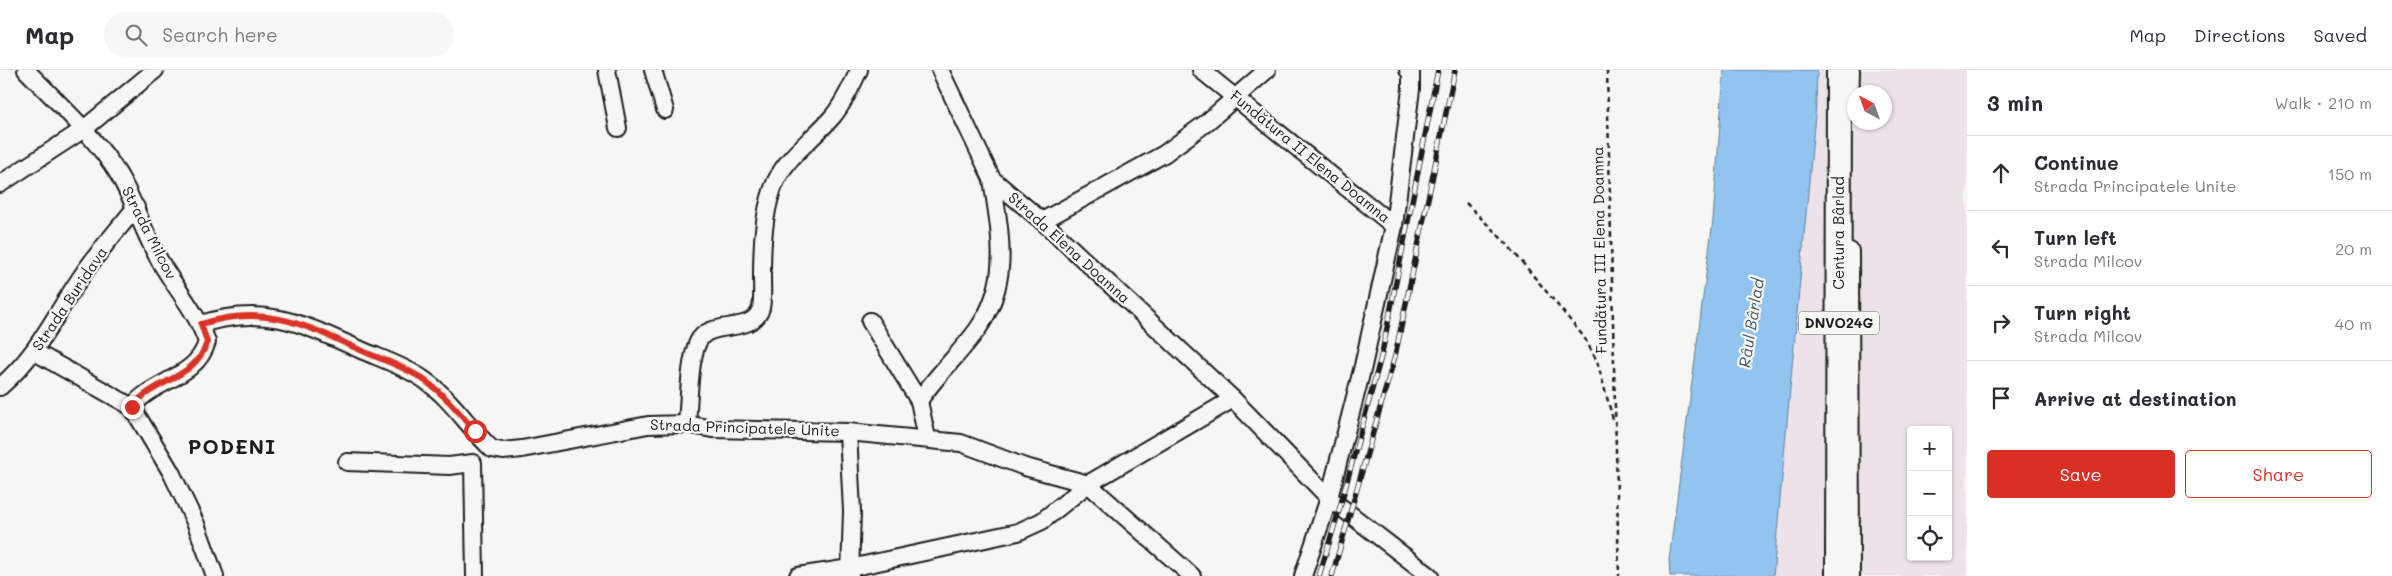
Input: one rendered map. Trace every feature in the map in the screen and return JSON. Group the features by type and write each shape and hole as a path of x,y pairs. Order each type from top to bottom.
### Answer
{"highway":[{"name":"Centura Bârlad","path":"1838,576 1839,70"}],"street":[{"name":"Strada Milcov","path":"26,70 84,130 112,164 136,207 160,262 201,324 207,342 198,362 184,373 146,392 132,407"},
{"path":"607,70 618,128"},
{"path":"653,70 664,110"},
{"path":"687,424 698,340 710,332 744,324 755,319 761,308 762,246 767,208 773,186 787,162 834,115 859,70"},
{"name":"Strada Elena Doamna","path":"940,70 992,180 1042,221 1233,399 1329,498 1430,576"},
{"name":"Fundătura II Elena Doamna","path":"1201,70 1394,226"},
{"path":"1042,221 1164,154 1206,122 1267,70"},
{"path":"1303,576 1329,498 1363,366 1394,226 1411,89 1411,73 1408,70"},
{"path":"1851,70 1851,576"},
{"path":"0,184 84,130 150,72"},
{"path":"919,401 977,330 1000,282 1002,247 992,180"},
{"name":"Strada Buridava","path":"0,387 24,366 35,352 80,278 136,207"},
{"path":"201,324 222,318 258,315 286,319 402,367 423,379 455,408 492,449 473,463 449,466 347,462"},
{"path":"870,321 919,401 927,438"},
{"path":"35,352 132,407 171,472 196,524 215,576"},
{"path":"798,576 850,572 1018,532 1042,520 1088,484 1233,399"},
{"name":"Strada Principatele Unite","path":"492,449 503,451 522,449 648,425 687,424 712,429 741,431 848,432 927,438 961,443 1025,467 1088,484"},
{"path":"848,432 852,511 850,572"},
{"path":"473,463 475,576"},
{"path":"1088,484 1192,576"}],"path":[{"name":"Fundătura III Elena Doamna","path":"1607,70 1619,576"},
{"name":"Fundătura III Elena Doamna","path":"1466,203 1508,244 1584,337 1597,361 1615,429"}],"shaded area":[{"path":"1817,70 1967,70 1967,576 1773,576 1816,104"}],"water":[{"name":"Râul Bârlad","path":"1724,70 1817,70 1816,104 1773,576 1670,576 1669,560 1713,220"}],"railway":[{"path":"1319,576 1382,353 1438,70"},
{"path":"1332,576 1395,356 1455,70"}],"district":[{"name":"PODENI","path":"232,447"}],"route":[{"path":"132,407 146,392 184,373 198,362 207,342 201,324 222,318 258,315 286,319 311,328 402,367 423,379 435,389 475,431"}]}
